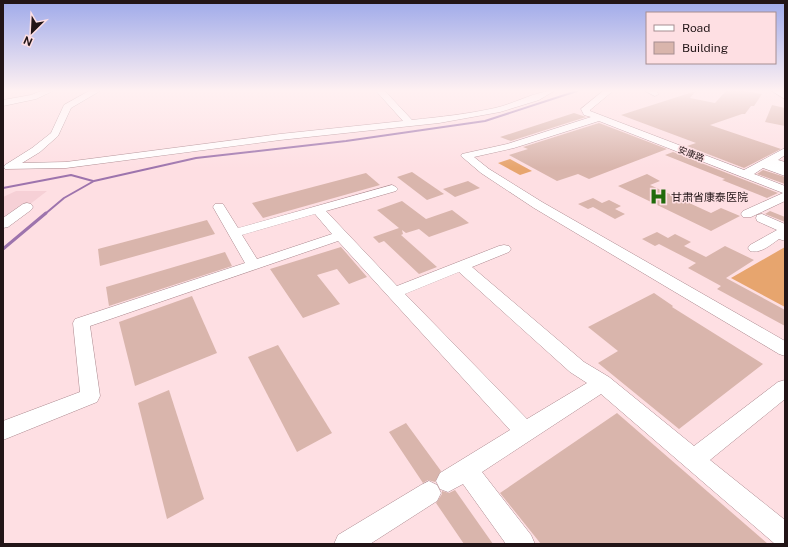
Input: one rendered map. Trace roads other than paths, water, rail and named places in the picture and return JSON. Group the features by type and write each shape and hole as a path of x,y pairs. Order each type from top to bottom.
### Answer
{"street":[{"path":"63,117 55,134 36,150 9,167 66,165 280,137 459,117"},
{"path":"404,117 410,123"},
{"path":"598,118 510,146 466,156 538,205 785,349"},
{"name":"安康路","path":"598,118 785,190"},
{"path":"744,175 785,151"},
{"path":"785,166 775,162 767,166 785,173"},
{"path":"235,233 392,189"},
{"path":"747,214 785,196"},
{"path":"3,224 27,207"},
{"path":"219,207 253,265"},
{"path":"318,210 394,293 526,432"},
{"path":"762,218 785,229"},
{"path":"755,248 778,234 785,237"},
{"path":"3,431 90,396 81,323 341,236"},
{"path":"394,293 504,249"},
{"path":"461,266 577,367 602,383 785,536"},
{"path":"347,544 602,383"},
{"path":"693,460 785,388"},
{"path":"448,481 522,544"}],"waterway":[{"path":"45,214 64,198 94,181 196,158 346,141 485,121 499,117"},
{"path":"3,188 71,175 93,181"},
{"path":"3,249 46,213"}],"place":[{"name":"甘肃省康泰医院","path":"658,197"}]}
